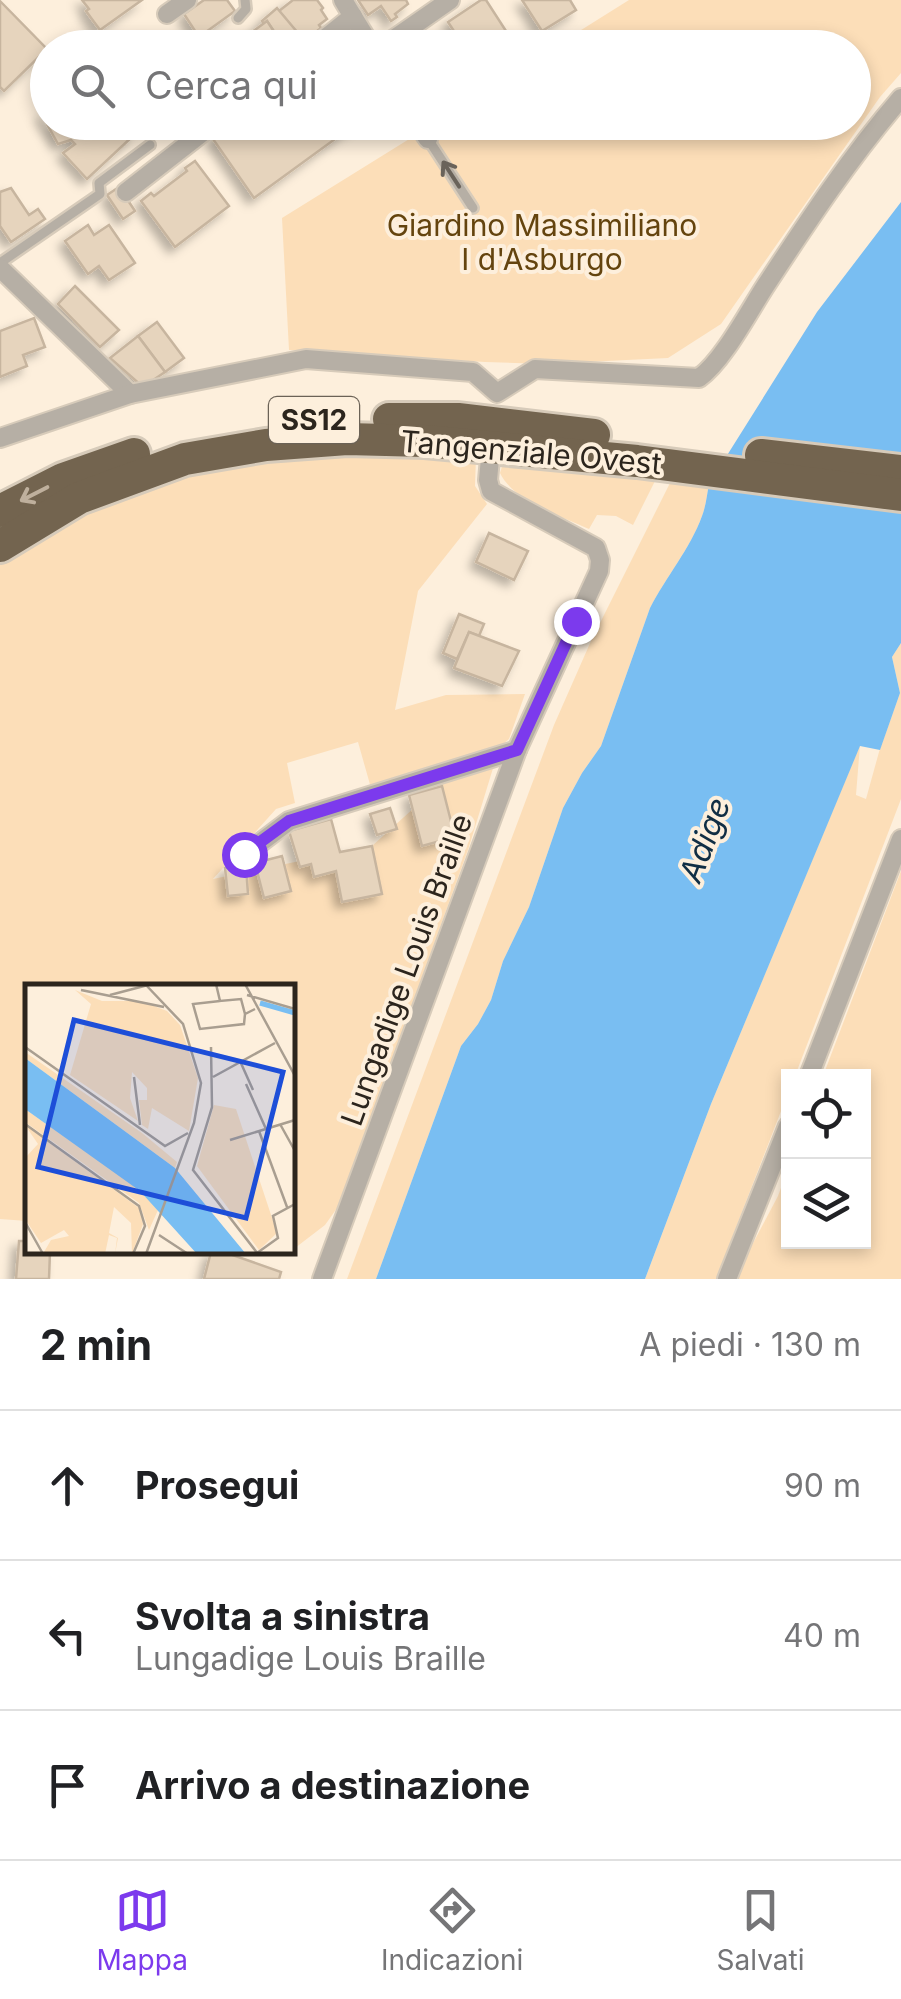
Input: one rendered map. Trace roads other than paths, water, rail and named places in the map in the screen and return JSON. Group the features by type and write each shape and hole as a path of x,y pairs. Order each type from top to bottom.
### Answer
{"highway":[{"name":"Tangenziale Ovest","path":"0,511 63,479 175,440 266,424 331,418 458,419 901,495"},
{"name":"Tangenziale Ovest","path":"0,546 78,498 185,459 266,445 347,439 425,441 640,451 901,471"}],"street":[{"path":"168,14 187,0"},
{"path":"407,30 450,0"},
{"path":"329,30 348,8 361,30"},
{"path":"871,137 901,98"},
{"path":"126,192 193,140"},
{"path":"0,438 130,394 306,360 473,372 498,393 535,368 699,378 707,372 819,204 869,140"},
{"path":"0,265 130,394"},
{"name":"Lungadige Louis Braille","path":"322,1279 517,750 599,572 596,548 495,494 488,486 490,458"},
{"path":"244,854 289,821 517,750"},
{"path":"812,1069 901,839"},
{"path":"727,1279 781,1144"}],"lane":[{"path":"238,18 246,9 245,0"},
{"path":"428,140 473,208"},
{"path":"0,265 100,194 99,183 150,144"}],"water":[{"name":"Adige","path":"901,202 901,643 892,657 900,693 880,750 860,746 711,1104 645,1279 376,1279 461,1046 491,1000 563,808 601,746 650,608 697,528 709,484 817,312"}],"park label":[{"name":"Giardino Massimiliano I d'Asburgo","path":"542,243"}]}
